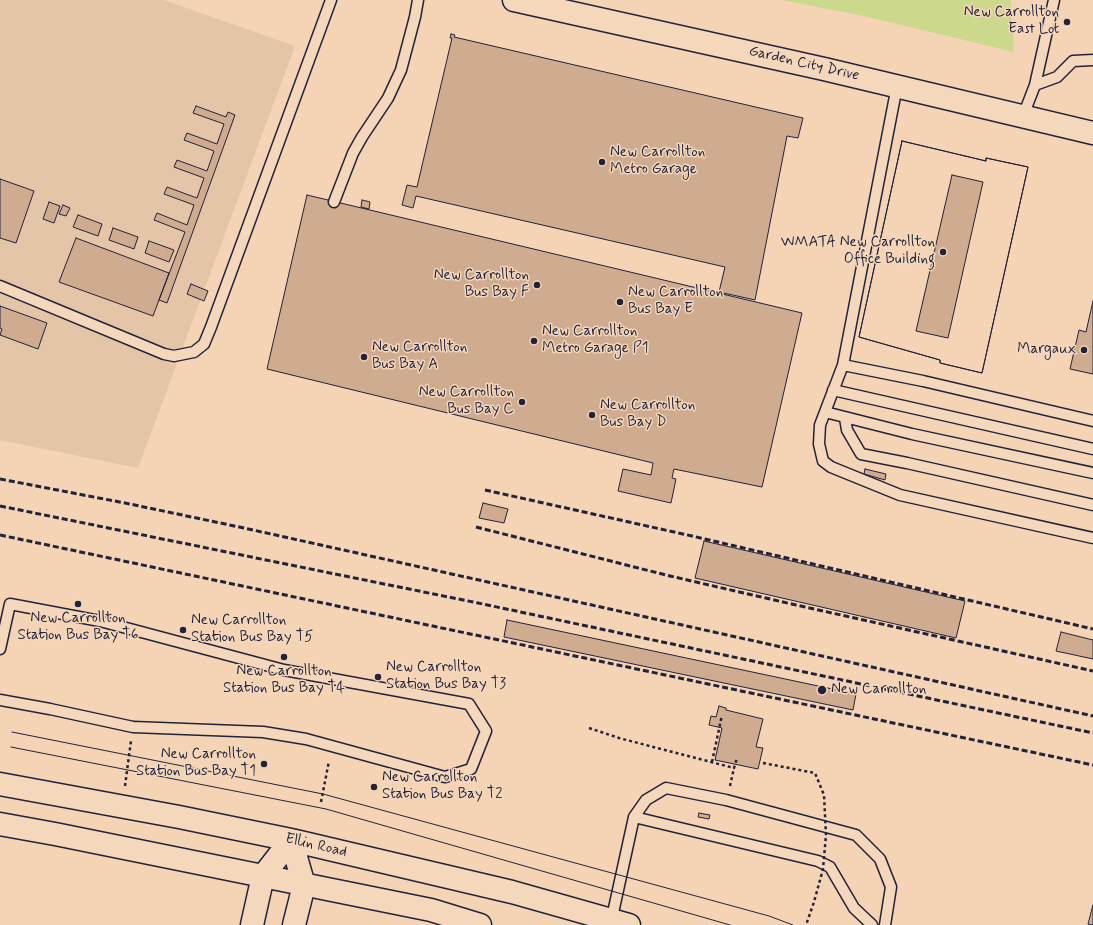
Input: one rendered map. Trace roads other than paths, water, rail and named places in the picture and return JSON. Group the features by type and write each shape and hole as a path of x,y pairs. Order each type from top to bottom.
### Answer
{"street":[{"name":"Garden City Drive","path":"514,0 897,86 1093,133"},
{"path":"567,0 586,16"},
{"name":"Ellin Road","path":"0,784 178,817 291,840 512,892 617,923"},
{"path":"0,824 431,910 480,925"},
{"path":"252,925 263,876 291,840"},
{"path":"291,840 304,885 294,925"}],"lane":[{"path":"0,286 164,354 174,356 194,352 204,344 331,0"},
{"path":"334,202 353,153 388,98 401,70 418,0"},
{"path":"1023,116 1036,86 1054,0"},
{"path":"1036,86 1057,77 1073,61 1093,60"},
{"path":"897,86 844,365 820,425 819,444 822,461 831,467 900,495 1093,538"},
{"path":"844,365 923,381 1093,421"},
{"path":"833,390 1093,450"},
{"path":"825,412 912,434 1093,473"},
{"path":"845,418 848,430 861,454 907,462 1093,505"},
{"path":"0,649 10,604 100,621 284,670 469,704 486,731 471,769 444,777 306,739 263,732 133,727 0,700"},
{"path":"617,923 634,817 646,800 666,788 726,800 856,835 880,859 891,887 885,925"},
{"path":"634,817 818,861 830,867 854,908 872,925"}],"tram line":[{"path":"12,732 323,794 769,916 793,925"},
{"path":"11,747 326,809 730,925"}],"railway":[{"path":"0,479 244,528 1093,716"},
{"path":"485,490 692,536 1093,629"},
{"path":"0,506 478,603 1093,733"},
{"path":"476,527 670,576 1093,671"},
{"path":"0,535 1093,765"}],"place":[{"name":"New Carrollton East Lot","path":"1067,22"},
{"name":"New Carrollton Metro Garage","path":"602,162"},
{"name":"WMATA New Carrollton Office Building","path":"943,252"},
{"name":"New Carrollton Bus Bay F","path":"537,285"},
{"name":"New Carrollton Bus Bay E","path":"620,302"},
{"name":"New Carrollton Metro Garage P1","path":"534,341"},
{"name":"Margaux","path":"1084,350"},
{"name":"New Carrollton Bus Bay A","path":"364,357"},
{"name":"New Carrollton Bus Bay C","path":"522,402"},
{"name":"New Carrollton Bus Bay D","path":"592,415"},
{"name":"New Carrollton Station Bus Bay T6","path":"78,604"},
{"name":"New Carrollton Station Bus Bay T5","path":"183,630"},
{"name":"New Carrollton Station Bus Bay T4","path":"284,657"},
{"name":"New Carrollton Station Bus Bay T3","path":"378,677"},
{"name":"New Carrollton","path":"822,690"},
{"name":"New Carrollton Station Bus Bay T1","path":"264,764"},
{"name":"New Carrollton Station Bus Bay T2","path":"374,787"}]}
